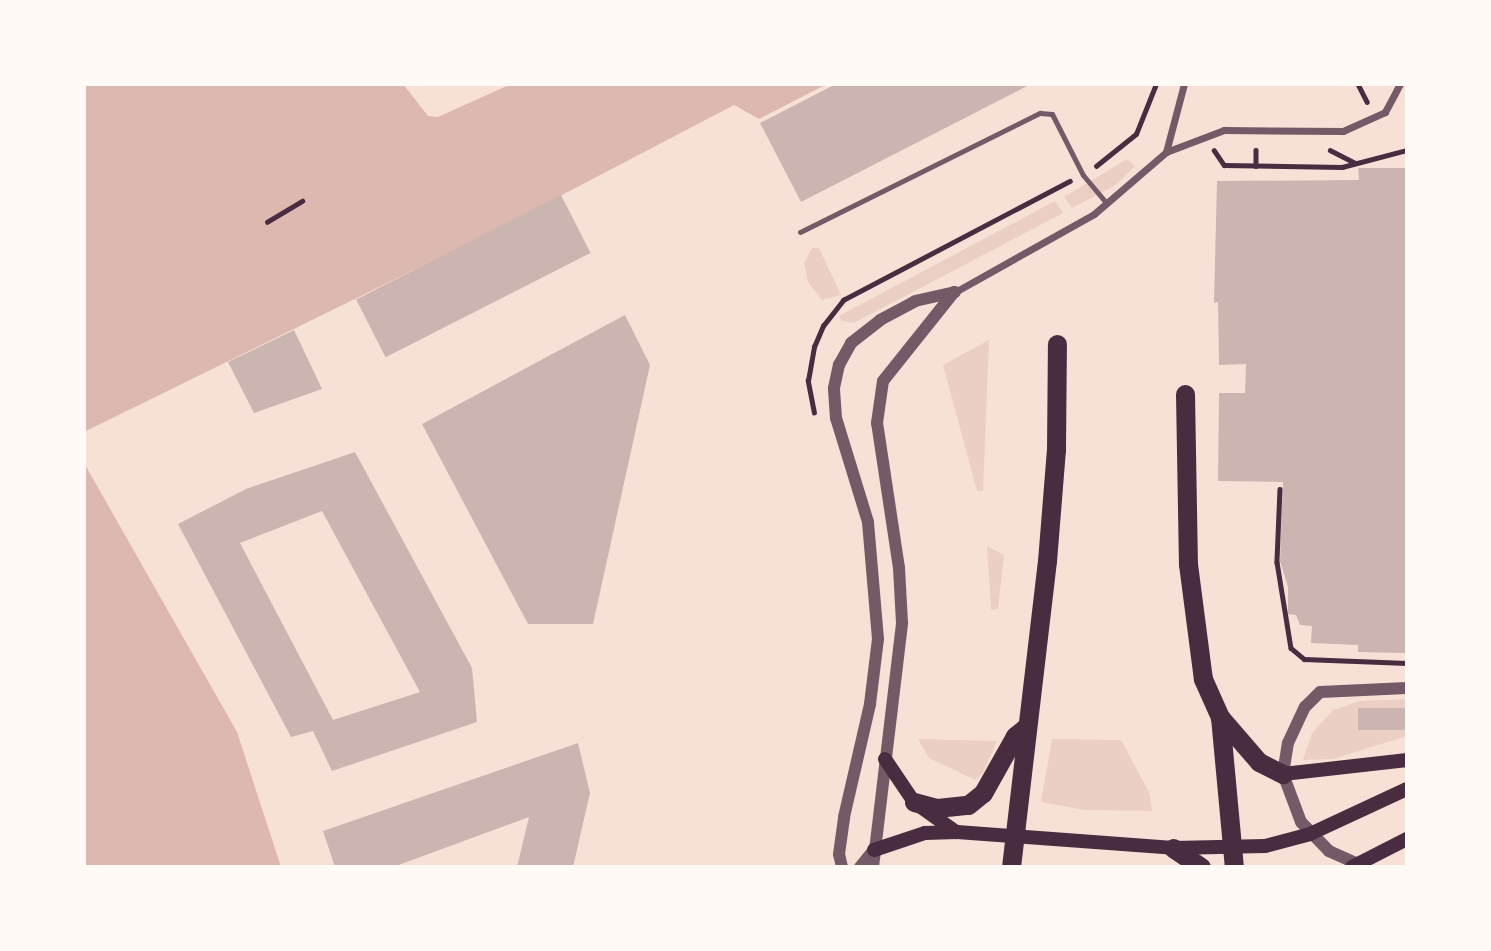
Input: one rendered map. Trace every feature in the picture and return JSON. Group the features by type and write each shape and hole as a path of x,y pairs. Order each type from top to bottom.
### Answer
{"highway":[{"path":"1011,867 1056,450 1057,344"},
{"path":"1185,394 1188,564 1203,679 1220,717 1259,762 1283,774"},
{"path":"1220,717 1234,858"},
{"path":"914,802 937,808 968,805 983,793 1015,736 1027,727"},
{"path":"1173,848 1201,867"}],"main road":[{"path":"885,759 914,802 957,832"},
{"path":"1283,774 1407,760"},
{"path":"874,850 925,833 957,832 1014,839 1173,848 1234,858 1310,834 1407,789"},
{"path":"1359,866 1407,839"}],"street":[{"path":"1166,152 1184,84"},
{"path":"842,867 839,854 845,817 872,691 878,605 868,522 836,418 834,388 839,365 851,343 880,320 915,301 955,292 1094,214 1166,152 1224,131 1343,131 1385,112 1401,84 1407,88"},
{"path":"873,867 902,623 899,568 877,423 883,381 955,292"},
{"path":"1359,866 1329,851 1310,834 1291,804 1283,774 1288,743 1305,707 1320,692 1407,688"},
{"path":"860,867 874,850"}],"lane":[{"path":"800,232 1040,113 1052,114 1083,175 1106,202"}],"path":[{"path":"818,424 808,381 814,347 823,326 844,300 1083,175 1124,148 1136,134 1156,84"},
{"path":"1358,84 1364,84"},
{"path":"1256,150 1256,166"},
{"path":"1330,150 1355,163"},
{"path":"267,222 302,201"},
{"path":"1280,489 1277,562 1291,648 1304,659 1407,663"}],"shaded area":[{"path":"84,84 403,84 428,116 438,117 511,84 827,84 759,119 734,105 497,229 84,432"},
{"path":"1127,159 1135,166 1116,185 1072,208 1064,197"},
{"path":"1055,201 1063,213 854,323 842,321 839,316"},
{"path":"812,248 819,248 841,295 822,300 808,282 804,263"},
{"path":"989,340 983,491 977,491 943,365"},
{"path":"84,463 237,732 281,867 84,867"},
{"path":"987,546 1004,555 998,609 991,610"},
{"path":"1407,699 1407,736 1333,759 1303,760 1312,733 1333,710 1360,701"},
{"path":"918,739 997,741 983,773 975,780 929,758"},
{"path":"1052,739 1121,740 1149,792 1152,811 1084,810 1041,802"}],"building":[{"path":"836,84 1031,84 801,202 760,123"},
{"path":"1358,168 1407,168 1407,653 1358,652 1358,645 1311,643 1312,626 1300,625 1296,615 1288,614 1288,587 1280,561 1283,482 1218,481 1219,393 1245,393 1246,364 1219,365 1218,302 1214,303 1217,181 1359,180"},
{"path":"561,195 591,253 386,357 356,299"},
{"path":"625,315 650,365 593,624 528,624 422,424"},
{"path":"294,330 322,389 254,413 228,362"},
{"path":"355,452 472,668 477,722 332,771 313,731 291,737 178,524 246,489","holes":["322,511 420,692 333,720 240,543"]},
{"path":"1358,708 1407,708 1407,730 1358,730"},
{"path":"578,743 590,793 573,867 517,867 529,817 393,867 335,867 323,831"}]}
